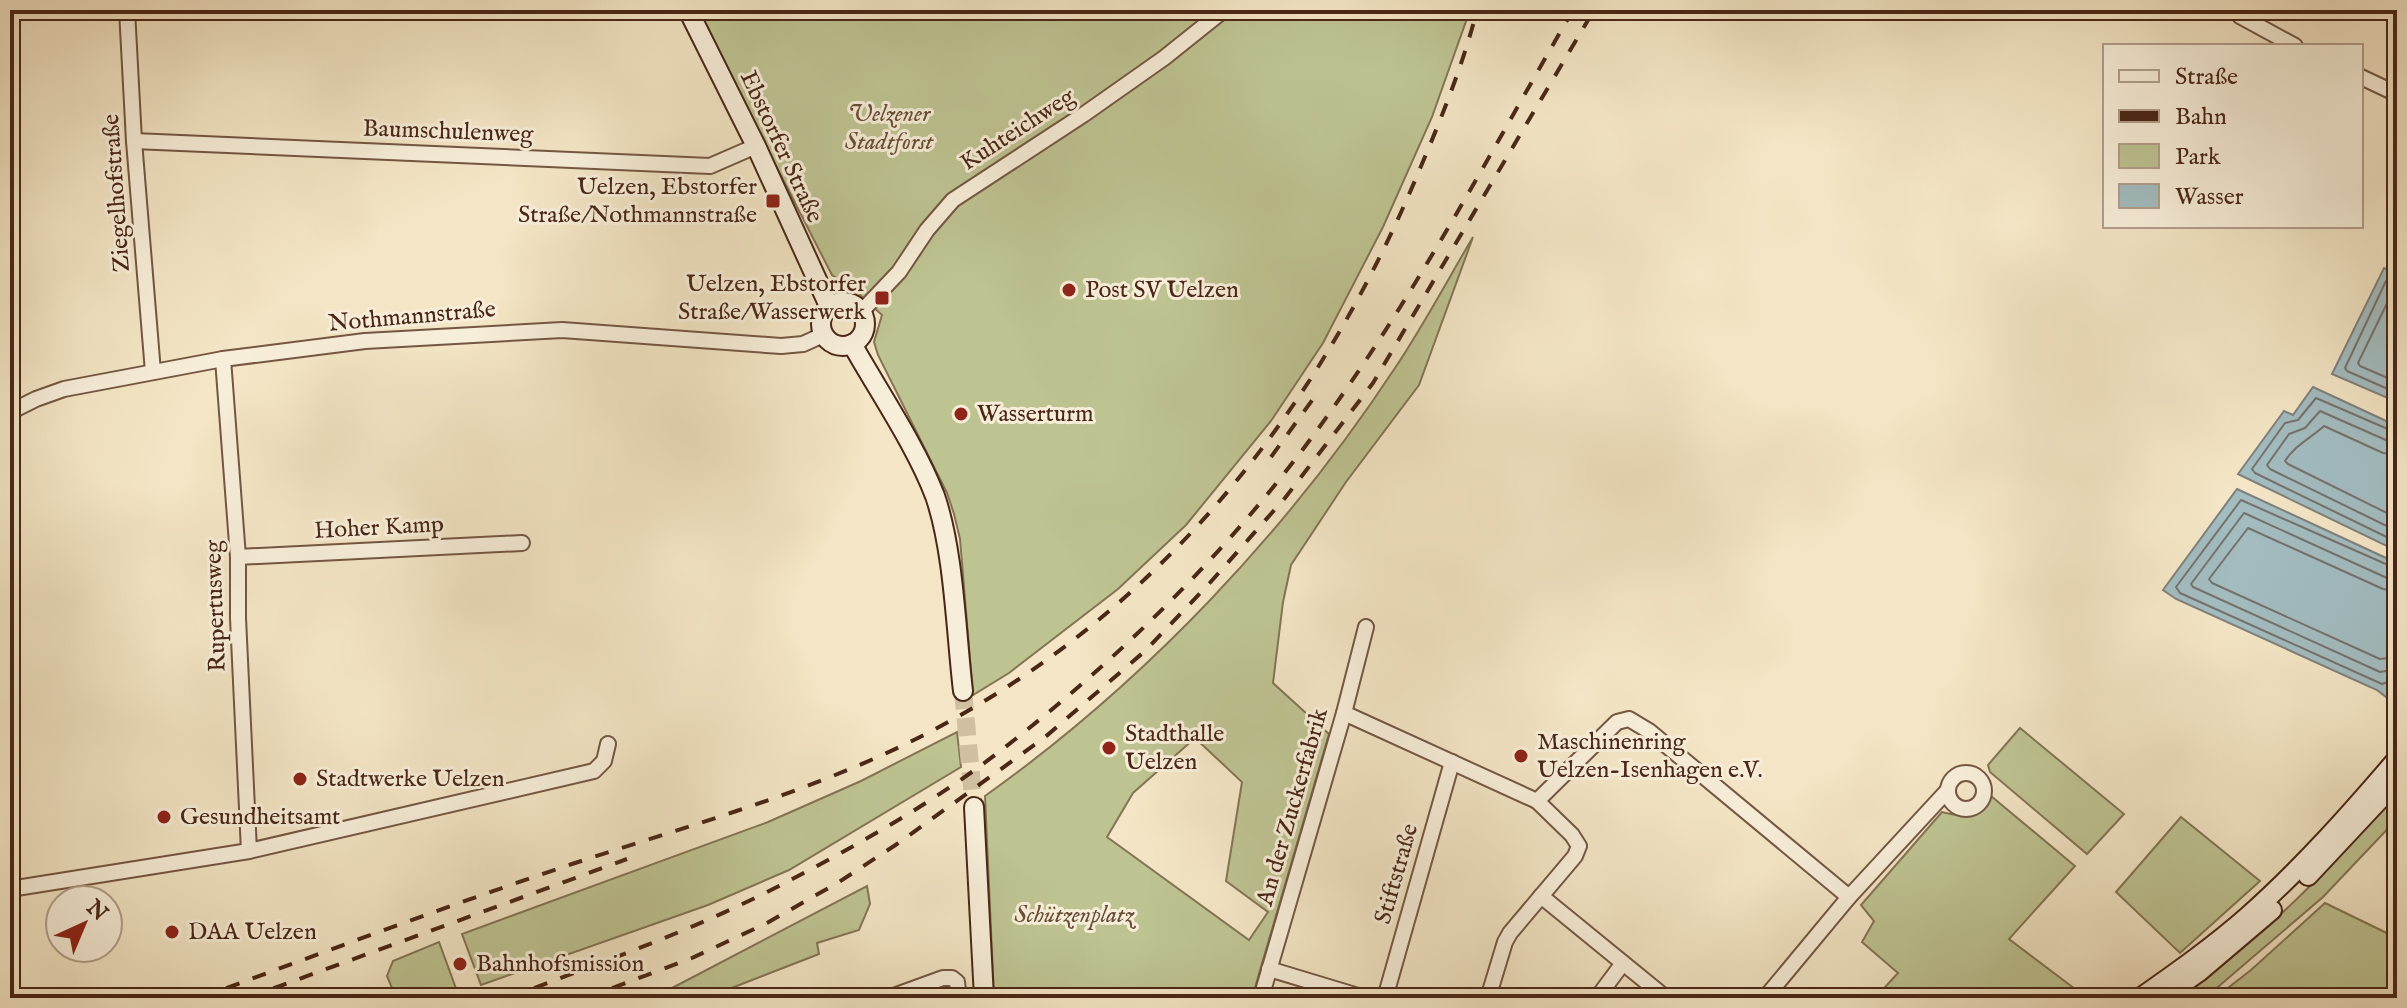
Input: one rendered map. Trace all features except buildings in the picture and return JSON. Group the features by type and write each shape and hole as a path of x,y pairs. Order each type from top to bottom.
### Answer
{"main road":[{"name":"Ebstorfer Straße","path":"688,10 756,146 829,306"},
{"path":"850,303 861,312 865,327 863,334 852,344 836,345 823,335 821,320 829,306 850,303"},
{"path":"852,344 934,495 946,539 963,691"},
{"path":"2140,998 2190,962 2268,897 2330,836 2397,759"},
{"path":"2162,998 2255,926 2339,844 2397,781"},
{"path":"974,807 984,998"}],"street":[{"name":"Ziegelhofstraße","path":"127,10 134,141 153,372"},
{"name":"Kuhteichweg","path":"861,312 899,272 927,230 953,200 1093,108 1164,58 1224,10"},
{"path":"2236,10 2240,16 2291,44"},
{"path":"2363,78 2397,94"},
{"name":"Baumschulenweg","path":"134,141 710,166 756,146"},
{"name":"Nothmannstraße","path":"10,412 64,389 223,359 365,341 562,330 781,346 803,344 823,335"},
{"name":"Rupertusweg","path":"223,359 238,557 249,851"},
{"name":"Hoher Kamp","path":"238,557 522,543"},
{"name":"An der Zuckerfabrik","path":"1261,998 1366,627"},
{"path":"1344,713 1537,801 1579,846 1575,856 1505,942 1488,998"},
{"path":"1537,801 1617,722 1629,719 1649,731 1849,897"},
{"path":"10,889 249,851 594,771 604,761 608,744"},
{"name":"Stiftstraße","path":"1385,998 1452,762"},
{"path":"1765,998 1849,897 1947,791 1953,777 1973,766 1984,787 1983,798 1970,809 1957,807 1951,802 1947,791"},
{"path":"1541,896 1666,998"},
{"path":"1597,998 1623,963"},
{"path":"1269,969 1365,998"},
{"path":"888,998 943,978 952,978 957,982 959,998"}],"green space":[{"name":"Uelzener Stadtforst","path":"696,10 1470,10 1432,117 1383,227 1323,343 1271,421 1186,525 1118,589 1009,673 973,695 960,539 947,493 878,355 874,342 882,315 832,275"},
{"name":"Schützenplatz","path":"1473,237 1419,385 1346,482 1291,565 1273,683 1329,734 1252,998 994,998 985,796 1044,752 1157,654 1260,545 1353,429 1425,320","holes":["1195,738 1242,782 1226,881 1268,912 1249,940 1107,837 1133,793"]},
{"path":"2020,728 2124,814 2087,854 1990,772 1988,765"},
{"path":"957,732 961,767 789,870 708,905 481,985 462,934 768,822 861,781"},
{"path":"2397,793 2397,819 2323,897 2205,998 2177,998 2237,953 2293,903"},
{"path":"1991,796 2075,866 2009,939 2087,998 1875,998 1898,973 1862,942 1874,921 1861,905 1942,812 1964,815"},
{"path":"2181,817 2260,881 2180,953 2116,892"},
{"path":"867,886 870,904 859,930 817,943 819,954 706,998 653,998"},
{"path":"2325,903 2397,938 2397,998 2215,998 2251,970"},
{"path":"439,942 458,994 442,998 417,994 396,998 387,976 393,961"}],"water":[{"path":"2384,268 2397,274 2397,402 2332,374"},
{"path":"2313,387 2397,426 2397,551 2238,474 2284,411 2293,415"},
{"path":"2237,489 2397,563 2397,683 2386,697 2377,690 2176,599 2163,590"}],"tunnel":[{"path":"963,691 974,807"}],"railway":[{"path":"200,998 479,896 834,776 918,738 1004,689 1083,633 1155,570 1220,501 1279,426 1331,346 1378,260 1419,171 1458,71 1477,10"},
{"path":"508,998 713,918 866,839 951,787 1004,748 1093,674 1178,594 1218,551 1257,507 1328,415 1425,266 1573,10"},
{"path":"586,998 692,958 767,923 839,882 1044,738 1145,651 1285,498 1373,383 1594,10"},
{"path":"1271,457 1313,399"},
{"path":"247,998 627,859"}],"place":[{"name":"Uelzen, Ebstorfer Straße/Nothmannstraße","path":"773,201"},
{"name":"Post SV Uelzen","path":"1069,290"},
{"name":"Uelzen, Ebstorfer Straße/Wasserwerk","path":"882,298"},
{"name":"Wasserturm","path":"961,414"},
{"name":"Stadthalle Uelzen","path":"1109,748"},
{"name":"Maschinenring Uelzen-Isenhagen e.V.","path":"1521,756"},
{"name":"Stadtwerke Uelzen","path":"300,779"},
{"name":"Gesundheitsamt","path":"164,817"},
{"name":"DAA Uelzen","path":"172,932"},
{"name":"Bahnhofsmission","path":"460,964"}]}
